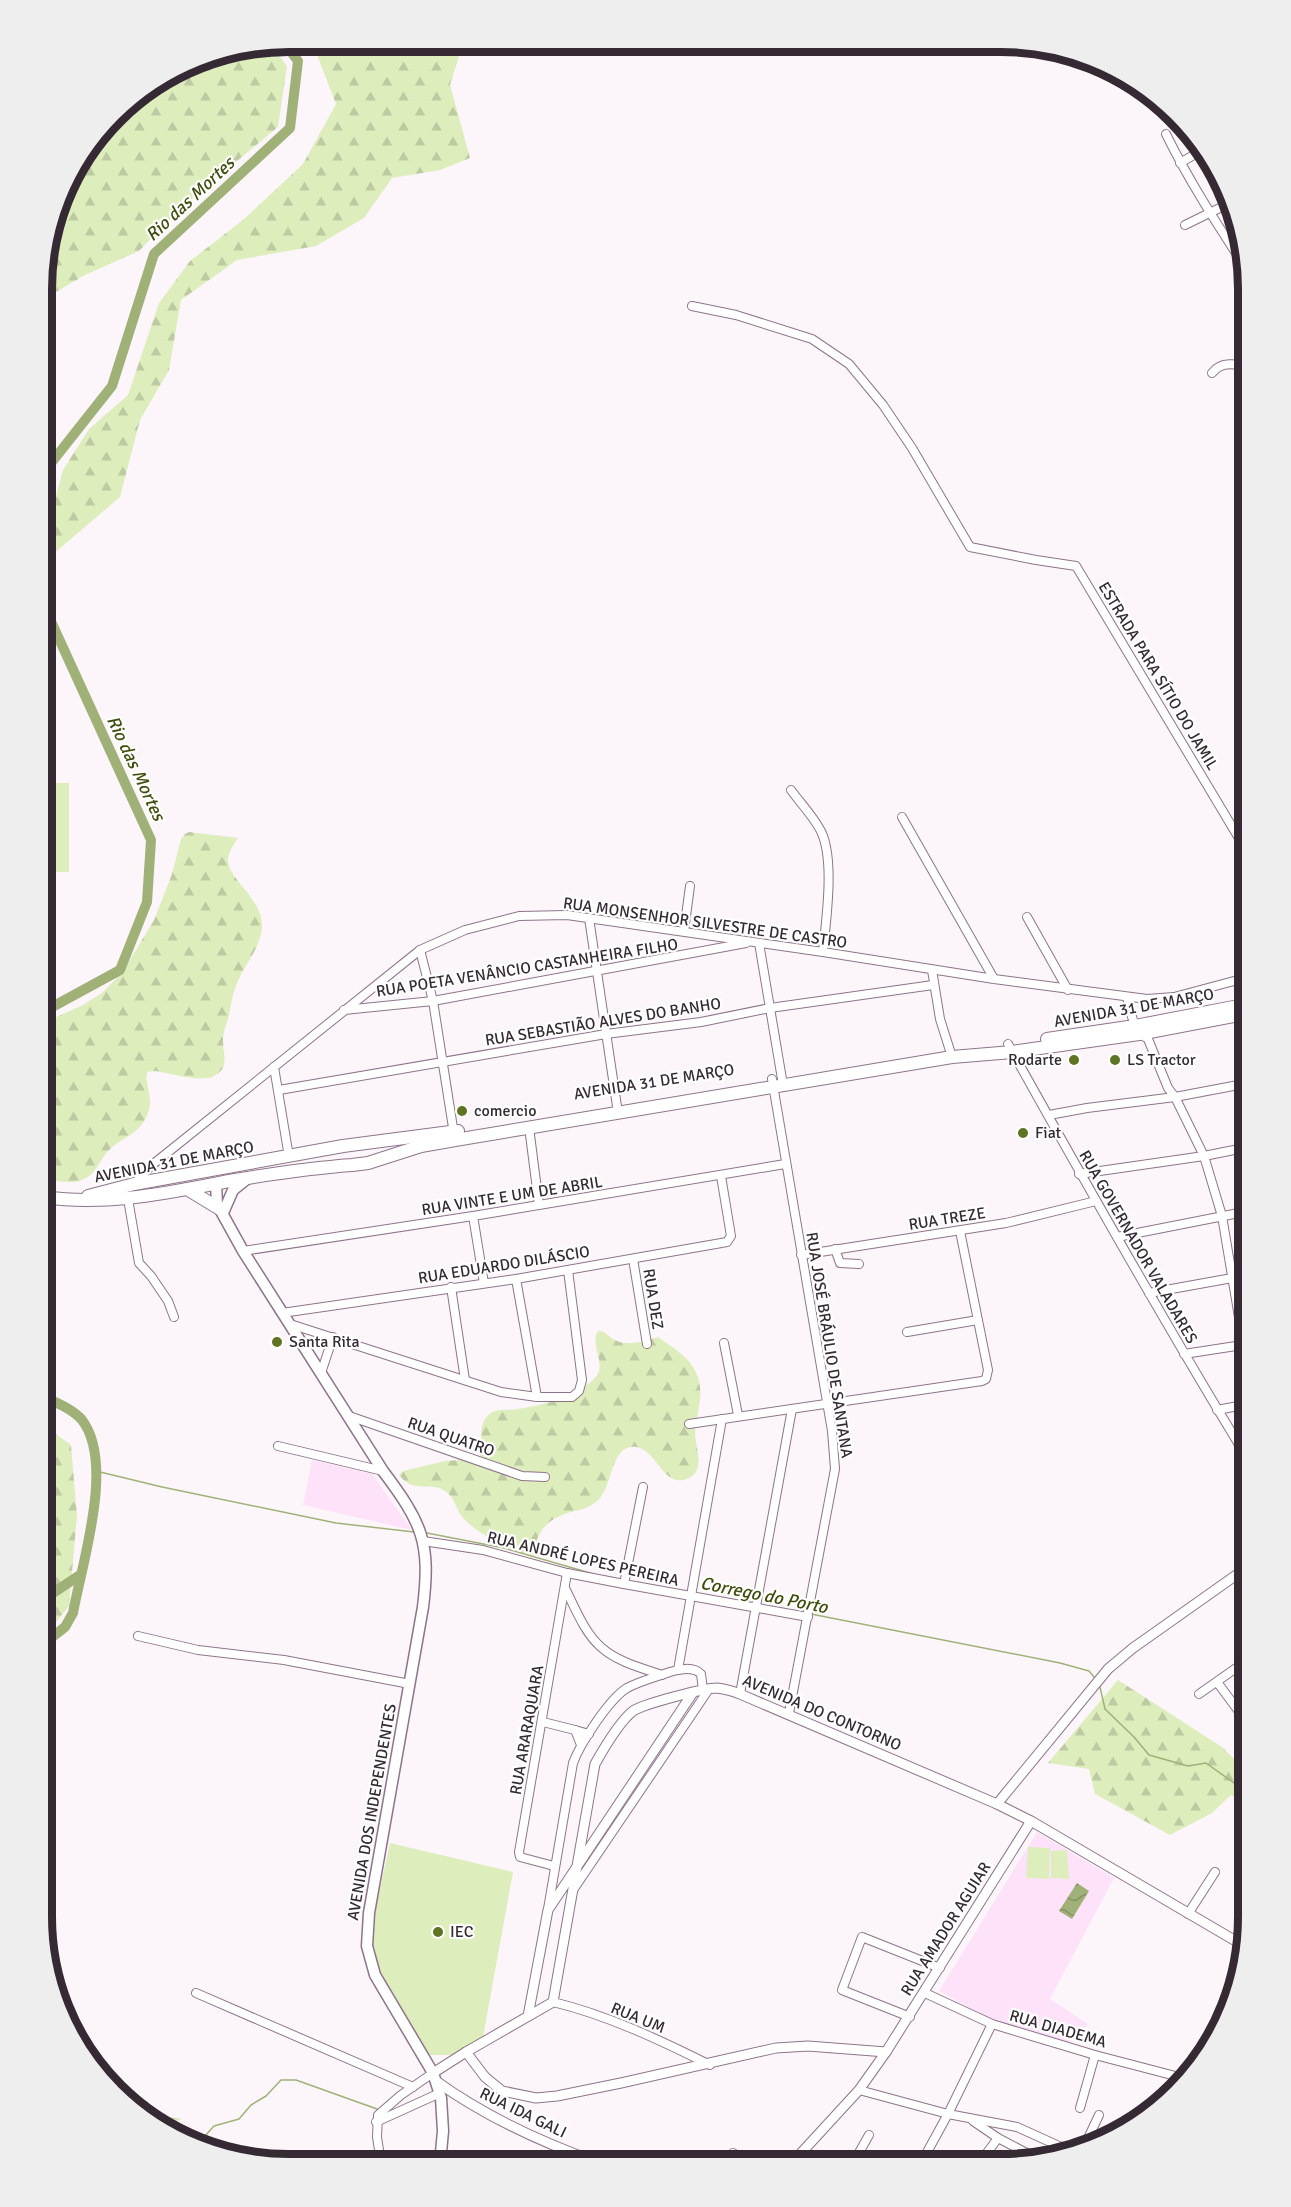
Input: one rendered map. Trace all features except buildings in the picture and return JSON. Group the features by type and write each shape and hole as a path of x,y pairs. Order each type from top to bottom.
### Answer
{"main road":[{"name":"AVENIDA 31 DE MARÇO","path":"1137,1030 1238,1007"},
{"name":"AVENIDA 31 DE MARÇO","path":"52,1198 66,1200 131,1198 248,1178 352,1165 455,1136 617,1108 950,1053 1010,1048 1238,1015"},
{"name":"AVENIDA 31 DE MARÇO","path":"66,1200 134,1184 343,1146 529,1127 617,1108"},
{"path":"343,1146 356,1154 357,1160 352,1165"},
{"path":"216,1184 224,1172 235,1165"},
{"path":"177,1176 184,1190 221,1211 233,1190 248,1178"},
{"path":"131,1198 134,1184"},
{"name":"AVENIDA DOS INDEPENDENTES","path":"216,1184 215,1193 221,1211 243,1251 416,1519 423,1541 425,1591 369,1913 367,1946 375,1975 434,2077 440,2093 443,2131 441,2154"}],"street":[{"path":"1166,135 1210,214 1235,251"},
{"path":"1180,163 1196,154"},
{"path":"1185,225 1223,207"},
{"name":"ESTRADA PARA SÍTIO DO JAMIL","path":"692,306 736,315 812,339 849,364 883,405 912,448 970,547 1036,561 1076,566 1238,837"},
{"path":"1212,374 1218,367 1232,364 1238,366"},
{"path":"791,790 822,834 826,852 828,907 823,952"},
{"path":"902,818 993,979"},
{"path":"684,931 690,886"},
{"name":"RUA MONSENHOR SILVESTRE DE CASTRO","path":"134,1184 152,1165 420,950 465,930 519,916 567,915 1068,990 1147,999 1174,997 1238,981"},
{"path":"1027,917 1068,990"},
{"path":"589,918 617,1108"},
{"name":"RUA POETA VENÂNCIO CASTANHEIRA FILHO","path":"342,1011 433,1001 755,942"},
{"name":"RUA JOSÉ BRÁULIO DE SANTANA","path":"755,942 770,1008 785,1164 834,1450 835,1468 789,1713"},
{"path":"420,950 433,1001 455,1136"},
{"path":"932,970 940,1018 950,1053"},
{"name":"RUA SEBASTIÃO ALVES DO BANHO","path":"279,1090 606,1034 701,1022 770,1008 933,985"},
{"path":"1127,997 1137,1030 1148,1039 1168,1088 1175,1097 1204,1156 1221,1216 1238,1303"},
{"name":"RUA GOVERNADOR VALADARES","path":"1010,1048 1049,1115 1079,1174 1238,1443"},
{"path":"274,1067 289,1156"},
{"path":"1049,1115 1175,1097 1238,1085"},
{"path":"529,1127 539,1205"},
{"path":"1079,1174 1238,1149"},
{"name":"RUA VINTE E UM DE ABRIL","path":"243,1251 473,1216 785,1164"},
{"name":"RUA EDUARDO DILÁSCIO","path":"282,1313 516,1279 727,1242 731,1236 721,1176"},
{"path":"131,1198 139,1263 168,1301 174,1317"},
{"name":"RUA TREZE","path":"801,1255 1006,1223 1096,1201"},
{"path":"1117,1237 1238,1213"},
{"path":"473,1216 484,1283"},
{"path":"689,1424 986,1379 988,1370 960,1231"},
{"path":"835,1249 840,1263 859,1264"},
{"name":"RUA DEZ","path":"633,1259 646,1344"},
{"path":"290,1324 501,1392 537,1397 572,1397 581,1386 582,1380 568,1269"},
{"path":"1149,1293 1238,1276"},
{"path":"516,1279 537,1397"},
{"path":"452,1287 465,1380"},
{"path":"907,1332 978,1320"},
{"path":"321,1373 333,1337"},
{"path":"724,1343 738,1415"},
{"path":"1184,1354 1238,1346"},
{"path":"1217,1410 1238,1406"},
{"path":"740,1694 792,1409"},
{"name":"RUA QUATRO","path":"349,1416 522,1476 545,1477"},
{"path":"678,1670 722,1419"},
{"path":"278,1446 383,1471"},
{"path":"624,1582 643,1487"},
{"name":"RUA ANDRÉ LOPES PEREIRA","path":"423,1541 483,1550 567,1573 809,1615"},
{"name":"RUA ARARAQUARA","path":"554,1866 525,1860 520,1857 519,1852 567,1573"},
{"path":"997,1804 1108,1669 1133,1648 1238,1574"},
{"path":"565,1588 588,1631 601,1648 629,1664 662,1676"},
{"path":"138,1636 198,1650 284,1660 410,1684"},
{"path":"1198,1694 1238,1667"},
{"path":"528,2016 573,1763 581,1745 620,1693 634,1685 678,1670 694,1669 699,1672 706,1690 573,1892"},
{"path":"1216,1682 1238,1709"},
{"name":"AVENIDA DO CONTORNO","path":"576,1869 592,1777 595,1764 602,1751 633,1712 642,1707 717,1688 740,1694 789,1713 997,1804 1031,1821 1237,1942"},
{"path":"548,1910 692,1694"},
{"path":"543,1722 589,1734"},
{"path":"575,1730 581,1745"},
{"name":"RUA AMADOR AGUIAR","path":"800,2154 859,2090 886,2052 1031,1821"},
{"path":"380,2154 376,2122 383,2109 413,2087 434,2077 466,2052 553,2002 576,1869"},
{"path":"1188,1914 1215,1872"},
{"path":"909,2017 842,1990 862,1937 940,1968"},
{"path":"196,1993 413,2087"},
{"name":"RUA DIADEMA","path":"925,1993 992,2024 1177,2077"},
{"name":"RUA UM","path":"553,2002 573,2007 627,2028 710,2064"},
{"path":"926,2154 992,2024"},
{"path":"466,2052 486,2077 502,2091 536,2098 557,2097 776,2048 808,2046 886,2052"},
{"path":"1080,2108 1095,2055"},
{"name":"RUA IDA GALI","path":"434,2077 473,2107 501,2122 578,2154"},
{"path":"859,2090 948,2114 1017,2127 1060,2147"},
{"path":"376,2122 440,2093"},
{"path":"1088,2138 1099,2115"},
{"path":"970,2119 1025,2153"},
{"path":"858,2154 869,2135"},
{"path":"986,2154 998,2138"}],"shaded area":[{"path":"312,1460 372,1474 412,1530 303,1505"},
{"path":"1037,1832 1114,1878 1050,1999 1088,2024 1081,2034 1075,2031 1069,2044 992,2020 939,1991"}],"green space":[{"path":"316,52 460,52 450,85 470,158 440,170 392,178 364,218 316,246 237,260 181,300 169,370 140,420 120,497 52,555 53,508 63,470 89,429 128,395 159,303 190,261 243,220 303,164 336,104"},
{"path":"277,53 287,66 278,127 185,204 139,251 85,275 52,294 57,243 65,213 84,171 111,133 133,111 158,92 185,77 213,65 243,57"},
{"path":"52,783 69,783 69,872 52,872"},
{"path":"189,832 238,838 229,853 229,866 257,907 261,917 261,935 239,979 223,1035 224,1065 219,1073 208,1078 147,1072 150,1107 141,1126 113,1146 88,1177 69,1182 52,1180 52,1019 83,1005 102,993 122,973 154,920 172,874 181,839"},
{"path":"598,1331 625,1343 636,1343 658,1337 690,1362 700,1384 695,1433 698,1465 693,1475 687,1479 672,1478 643,1449 628,1448 621,1452 617,1459 604,1493 599,1499 588,1507 557,1517 545,1526 537,1539 532,1557 495,1541 470,1525 445,1491 439,1488 416,1486 399,1475 403,1471 445,1461 477,1459 483,1451 482,1426 491,1413 549,1402 587,1385 595,1378 600,1367 596,1343"},
{"path":"52,1431 71,1445 77,1516 69,1606 52,1627"},
{"path":"1118,1680 1222,1747 1238,1763 1238,1800 1231,1795 1212,1813 1170,1835 1095,1794 1089,1769 1048,1763"},
{"name":"IEC","path":"390,1843 513,1872 483,2037 453,2055 428,2055 394,2004 375,1963 374,1924"},
{"path":"1028,1847 1050,1848 1049,1879 1026,1878"},
{"path":"1067,1850 1069,1879 1051,1878 1051,1851"},
{"path":"158,2115 160,2116 182,2119 172,2124"}],"water":[{"path":"1077,1883 1089,1891 1072,1919 1059,1911"}],"waterway":[{"name":"Rio das Mortes","path":"52,462 112,386 154,254 290,128 298,61 291,52"},
{"name":"Rio das Mortes","path":"52,623 151,840 147,902 120,970 52,1007"},
{"name":"Rio das Mortes","path":"52,1401 69,1409 82,1420 91,1439 96,1461 96,1487 89,1541 73,1613 65,1627 52,1637"},
{"path":"96,1471 336,1523 414,1532"},
{"name":"Corrego do Porto","path":"427,1533 504,1548 597,1575"},
{"path":"52,1594 80,1575"},
{"name":"Corrego do Porto","path":"811,1614 1060,1663 1089,1671 1094,1677"},
{"name":"Corrego do Porto","path":"1100,1687 1105,1709 1149,1755 1188,1766 1206,1763 1238,1786"},
{"path":"199,2136 205,2136 214,2126 239,2119 251,2105 266,2096 281,2080 296,2080 377,2109"}],"place":[{"name":"Rodarte","path":"1074,1060"},
{"name":"LS Tractor","path":"1115,1060"},
{"name":"comercio","path":"462,1111"},
{"name":"Fiat","path":"1023,1133"},
{"name":"Santa Rita","path":"277,1342"},
{"name":"IEC","path":"438,1932"}]}
